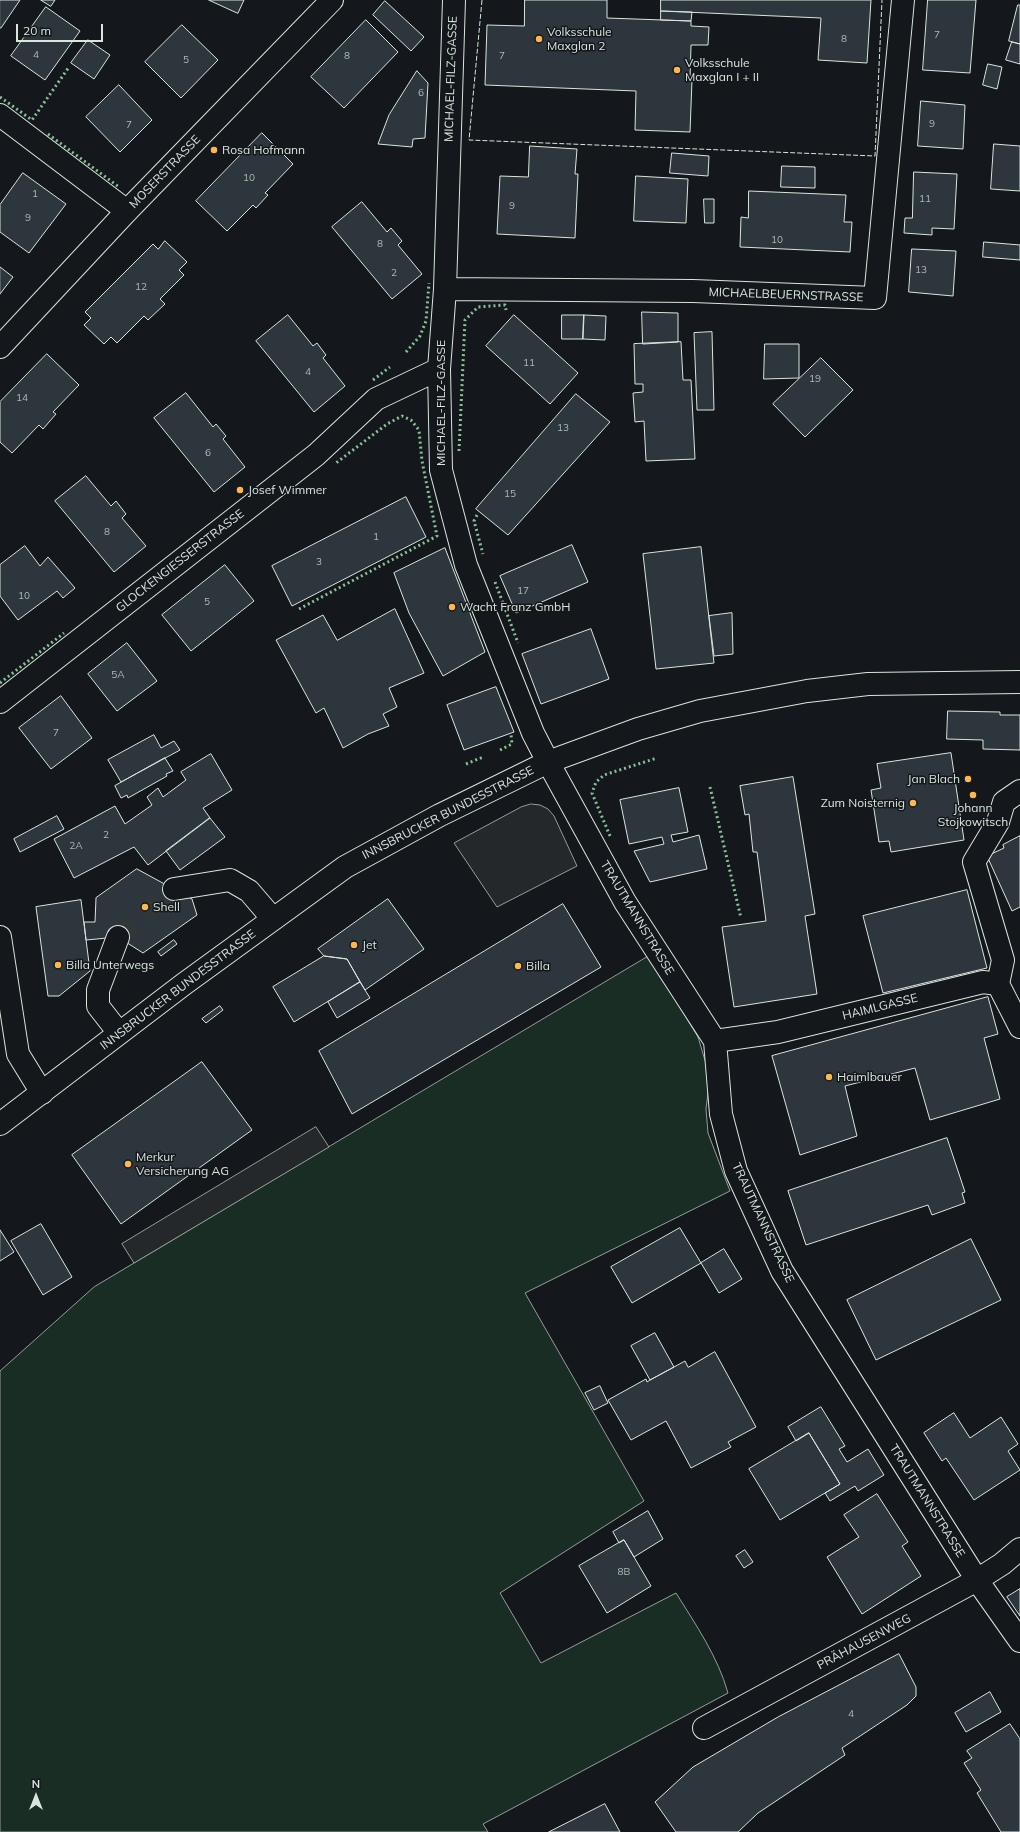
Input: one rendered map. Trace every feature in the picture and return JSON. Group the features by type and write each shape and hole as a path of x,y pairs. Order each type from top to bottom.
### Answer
{"street":[{"name":"MOSERSTRASSE","path":"0,347 127,211 332,0"},
{"name":"MICHAEL-FILZ-GASSE","path":"454,0 445,289 439,369 441,470 466,565 533,733 548,762"},
{"name":"MICHAELBEUERNSTRASSE","path":"445,289 693,292 875,298 903,0"},
{"path":"0,115 127,211"},
{"name":"GLOCKENGIESSERSTRASSE","path":"0,702 316,455 376,399 439,369"},
{"name":"INNSBRUCKER BUNDESSTRASSE","path":"0,1124 119,1033 346,867 440,815 548,762 638,729 700,711 807,690 868,684 1020,682"},
{"name":"TRAUTMANNSTRASSE","path":"548,762 625,902 715,1041 721,1114 736,1171 782,1271 978,1580 1020,1642"},
{"path":"1020,791 1004,802 998,822 974,862 1002,960 998,984 1020,1027"},
{"path":"174,889 230,880 249,891 273,919"},
{"path":"0,937 18,1054 42,1093"},
{"path":"118,937 98,990 98,1006 119,1033"},
{"name":"HAIMLGASSE","path":"715,1041 778,1032 983,982 998,984"},
{"name":"PRÄHAUSENWEG","path":"704,1728 978,1580 1002,1564 1020,1549"}],"green space":[{"path":"649,956 698,1037 710,1077 706,1109 708,1133 730,1191 525,1293 644,1501 500,1593 541,1663 676,1593 699,1629 712,1654 724,1680 728,1693 483,1824 488,1832 0,1832 0,1371 94,1287"}],"shaded area":[{"path":"531,804 540,805 548,809 554,816 577,866 497,907 454,843 521,807"},
{"path":"316,1127 329,1147 134,1263 122,1244"}],"building":[{"path":"0,0 20,0 1,28 0,28"},
{"path":"41,0 55,0 51,6"},
{"path":"209,0 244,0 238,13"},
{"path":"525,0 607,0 607,18 691,21 691,26 709,27 708,45 691,45 690,80 692,80 690,132 635,130 636,91 485,85 487,25 524,26"},
{"path":"661,0 871,0 867,63 818,60 821,18 661,11"},
{"path":"928,0 976,0 970,73 923,70"},
{"path":"385,1 424,37 411,51 373,15"},
{"path":"1018,5 1020,5 1020,44 1009,41"},
{"path":"46,7 80,31 45,80 11,56"},
{"path":"661,11 692,12 691,21 661,20"},
{"path":"366,20 398,52 344,108 311,77"},
{"path":"182,25 218,60 181,98 145,62"},
{"path":"88,40 110,55 94,79 71,63"},
{"path":"1012,42 1020,44 1020,64 1006,60"},
{"path":"988,64 1002,67 997,89 983,85"},
{"path":"417,71 428,83 425,138 413,139 412,147 378,144 389,115"},
{"path":"119,85 152,120 120,152 86,117"},
{"path":"921,101 965,105 963,149 918,146"},
{"path":"262,133 293,164 265,193 268,195 256,208 253,205 227,231 196,201"},
{"path":"994,144 1020,146 1020,191 991,189"},
{"path":"530,146 577,149 575,174 578,174 575,238 497,234 500,176 528,177"},
{"path":"672,153 709,156 708,176 670,173"},
{"path":"782,166 815,167 815,188 781,187"},
{"path":"914,172 957,174 954,229 932,228 932,235 904,233 905,218 912,218"},
{"path":"23,173 66,204 29,253 0,232 0,205"},
{"path":"636,176 688,179 686,223 634,221"},
{"path":"749,191 846,195 844,222 852,222 850,252 740,247 741,217 748,218"},
{"path":"704,199 714,199 714,223 705,223"},
{"path":"362,202 387,232 391,228 402,241 398,245 422,274 392,299 332,227"},
{"path":"165,241 187,262 179,270 184,275 160,299 165,304 148,320 144,316 117,343 111,337 104,344 84,325 91,318 85,312 153,244 158,249"},
{"path":"984,242 1020,245 1020,260 983,257"},
{"path":"912,249 956,251 953,296 909,292"},
{"path":"0,267 13,277 0,294"},
{"path":"642,312 678,313 678,342 643,344"},
{"path":"288,315 313,346 317,343 326,355 323,358 345,386 314,412 256,341"},
{"path":"514,315 578,373 550,404 486,346"},
{"path":"562,315 584,315 583,339 562,339"},
{"path":"584,315 606,316 605,340 583,339"},
{"path":"712,332 714,410 697,410 694,333"},
{"path":"681,342 683,380 691,380 695,459 646,461 644,421 635,422 633,393 643,392 643,384 635,384 634,344"},
{"path":"765,344 799,344 799,378 764,379"},
{"path":"47,354 79,385 53,412 56,414 43,429 39,425 12,453 0,442 0,402"},
{"path":"821,358 853,390 805,437 773,404"},
{"path":"186,393 213,427 216,424 226,436 223,439 245,467 214,492 154,418"},
{"path":"576,394 610,422 508,535 476,509"},
{"path":"86,476 111,506 116,501 126,514 122,518 146,546 114,572 55,501"},
{"path":"406,497 426,537 292,606 272,566"},
{"path":"572,545 588,582 516,613 500,576"},
{"path":"25,546 40,566 48,557 75,588 63,598 57,591 18,620 0,596 0,565"},
{"path":"701,547 714,663 656,669 643,554"},
{"path":"445,548 485,652 443,676 409,613 394,573"},
{"path":"225,565 254,601 191,651 162,615"},
{"path":"395,609 424,673 389,688 397,707 383,714 389,726 368,734 343,748 324,708 316,713 276,640 323,615 337,640"},
{"path":"732,613 733,654 714,656 709,616"},
{"path":"591,629 609,679 541,704 522,654"},
{"path":"127,643 157,681 117,711 88,674"},
{"path":"496,687 514,732 464,750 447,705"},
{"path":"61,696 92,738 51,769 19,728"},
{"path":"948,711 1000,712 1000,715 1020,715 1020,750 983,749 983,740 947,739"},
{"path":"154,735 161,748 174,741 180,750 121,782 108,760"},
{"path":"951,753 964,840 891,852 889,841 879,842 871,790 881,788 877,764"},
{"path":"211,754 232,790 203,808 210,818 148,865 134,847 74,878 54,839 115,806 125,824 152,805 147,797 158,788 163,797 186,780 181,772"},
{"path":"165,758 173,771 166,774 167,776 128,798 127,795 121,798 115,786"},
{"path":"793,777 815,914 805,916 817,994 734,1007 722,927 766,921 757,852 753,852 749,814 745,815 740,786"},
{"path":"679,788 688,832 671,835 673,842 699,835 707,869 650,882 634,851 664,844 662,837 629,844 620,800"},
{"path":"57,816 64,829 20,852 14,839"},
{"path":"210,818 225,837 180,870 166,851"},
{"path":"1020,836 1020,907 1012,911 987,856 1004,848 1003,845"},
{"name":"Shell","path":"137,869 192,899 197,915 143,953 118,937 86,940 84,922 95,922 96,898"},
{"path":"967,890 987,968 883,993 863,916"},
{"path":"388,899 424,949 365,990 347,959 324,956 318,949"},
{"path":"81,900 90,971 59,996 48,996 36,907"},
{"path":"563,904 601,967 352,1114 319,1051"},
{"path":"174,940 177,944 161,956 158,952"},
{"path":"324,956 347,959 360,982 294,1022 273,987"},
{"path":"360,982 370,998 337,1018 328,1002"},
{"name":"Haimlbauer","path":"988,997 998,1034 984,1038 1000,1099 930,1120 915,1068 845,1086 857,1136 800,1155 772,1056"},
{"path":"220,1006 223,1010 206,1023 202,1019"},
{"path":"202,1062 252,1130 121,1224 72,1155"},
{"path":"947,1138 965,1192 962,1193 965,1203 932,1215 928,1205 806,1245 788,1191"},
{"path":"41,1224 72,1277 43,1295 11,1241"},
{"path":"680,1228 701,1263 632,1303 611,1267"},
{"path":"0,1230 14,1252 0,1261"},
{"path":"971,1239 1001,1300 876,1360 847,1300"},
{"path":"724,1249 742,1279 719,1293 701,1263"},
{"path":"655,1333 674,1367 650,1380 631,1346"},
{"path":"715,1352 756,1427 728,1442 731,1447 691,1468 666,1421 631,1440 608,1400 646,1379 647,1382 685,1361 688,1367"},
{"path":"600,1386 608,1403 594,1410 585,1393"},
{"path":"821,1407 845,1446 839,1449 847,1462 868,1449 884,1475 858,1491 855,1486 830,1501 825,1493 840,1484 809,1433 796,1441 788,1427"},
{"path":"954,1413 970,1438 1001,1417 1018,1444 1008,1451 1020,1470 974,1500 946,1458 942,1461 924,1433"},
{"path":"809,1433 840,1484 780,1520 749,1469"},
{"path":"877,1494 908,1542 902,1546 921,1576 862,1614 827,1557 859,1537 844,1515"},
{"path":"648,1511 663,1539 634,1557 624,1540 619,1543 613,1532"},
{"path":"624,1540 651,1586 607,1613 579,1566"},
{"path":"745,1550 753,1562 744,1568 736,1556"},
{"path":"1020,1589 1020,1616 1007,1597"},
{"path":"899,1654 916,1687 916,1696 907,1705 842,1748 845,1755 758,1813 738,1832 676,1832 655,1802 693,1767 778,1717"},
{"path":"990,1692 1001,1712 966,1732 955,1713"},
{"path":"1010,1724 1020,1739 1020,1832 1001,1832 977,1793 981,1790 964,1763 972,1758 967,1751"},
{"path":"605,1804 620,1832 549,1832"}],"tunnel":[{"path":"118,937 174,889"}],"hedge":[{"path":"0,97 32,120 69,67"},
{"path":"48,134 119,187"},
{"path":"406,352 420,336 426,321 429,283"},
{"path":"459,451 465,320 478,307 505,305 506,310"},
{"path":"373,380 390,367"},
{"path":"299,609 437,536 422,461 419,430 411,420 402,416 387,424 336,463"},
{"path":"477,515 474,521 483,554"},
{"path":"495,582 518,643"},
{"path":"0,683 64,633"},
{"path":"500,750 512,744 511,735"},
{"path":"466,764 483,757"},
{"path":"610,836 592,793 596,782 604,775 657,758"},
{"path":"710,787 741,918"}],"fence":[{"path":"482,0 469,140 875,156 882,0"}],"place":[{"name":"Volksschule Maxglan 2","path":"539,39"},
{"name":"Volksschule Maxglan I + II","path":"677,70"},
{"name":"Rosa Hofmann","path":"214,150"},
{"name":"Josef Wimmer","path":"240,490"},
{"name":"Wacht Franz GmbH","path":"452,607"},
{"name":"Jan Blach","path":"968,779"},
{"name":"Johann Stojkowitsch","path":"973,795"},
{"name":"Zum Noisternig","path":"913,803"},
{"name":"Shell","path":"145,907"},
{"name":"Jet","path":"354,945"},
{"name":"Billa Unterwegs","path":"58,965"},
{"name":"Billa","path":"518,966"},
{"name":"Haimlbauer","path":"829,1077"},
{"name":"Merkur Versicherung AG","path":"128,1164"}]}
